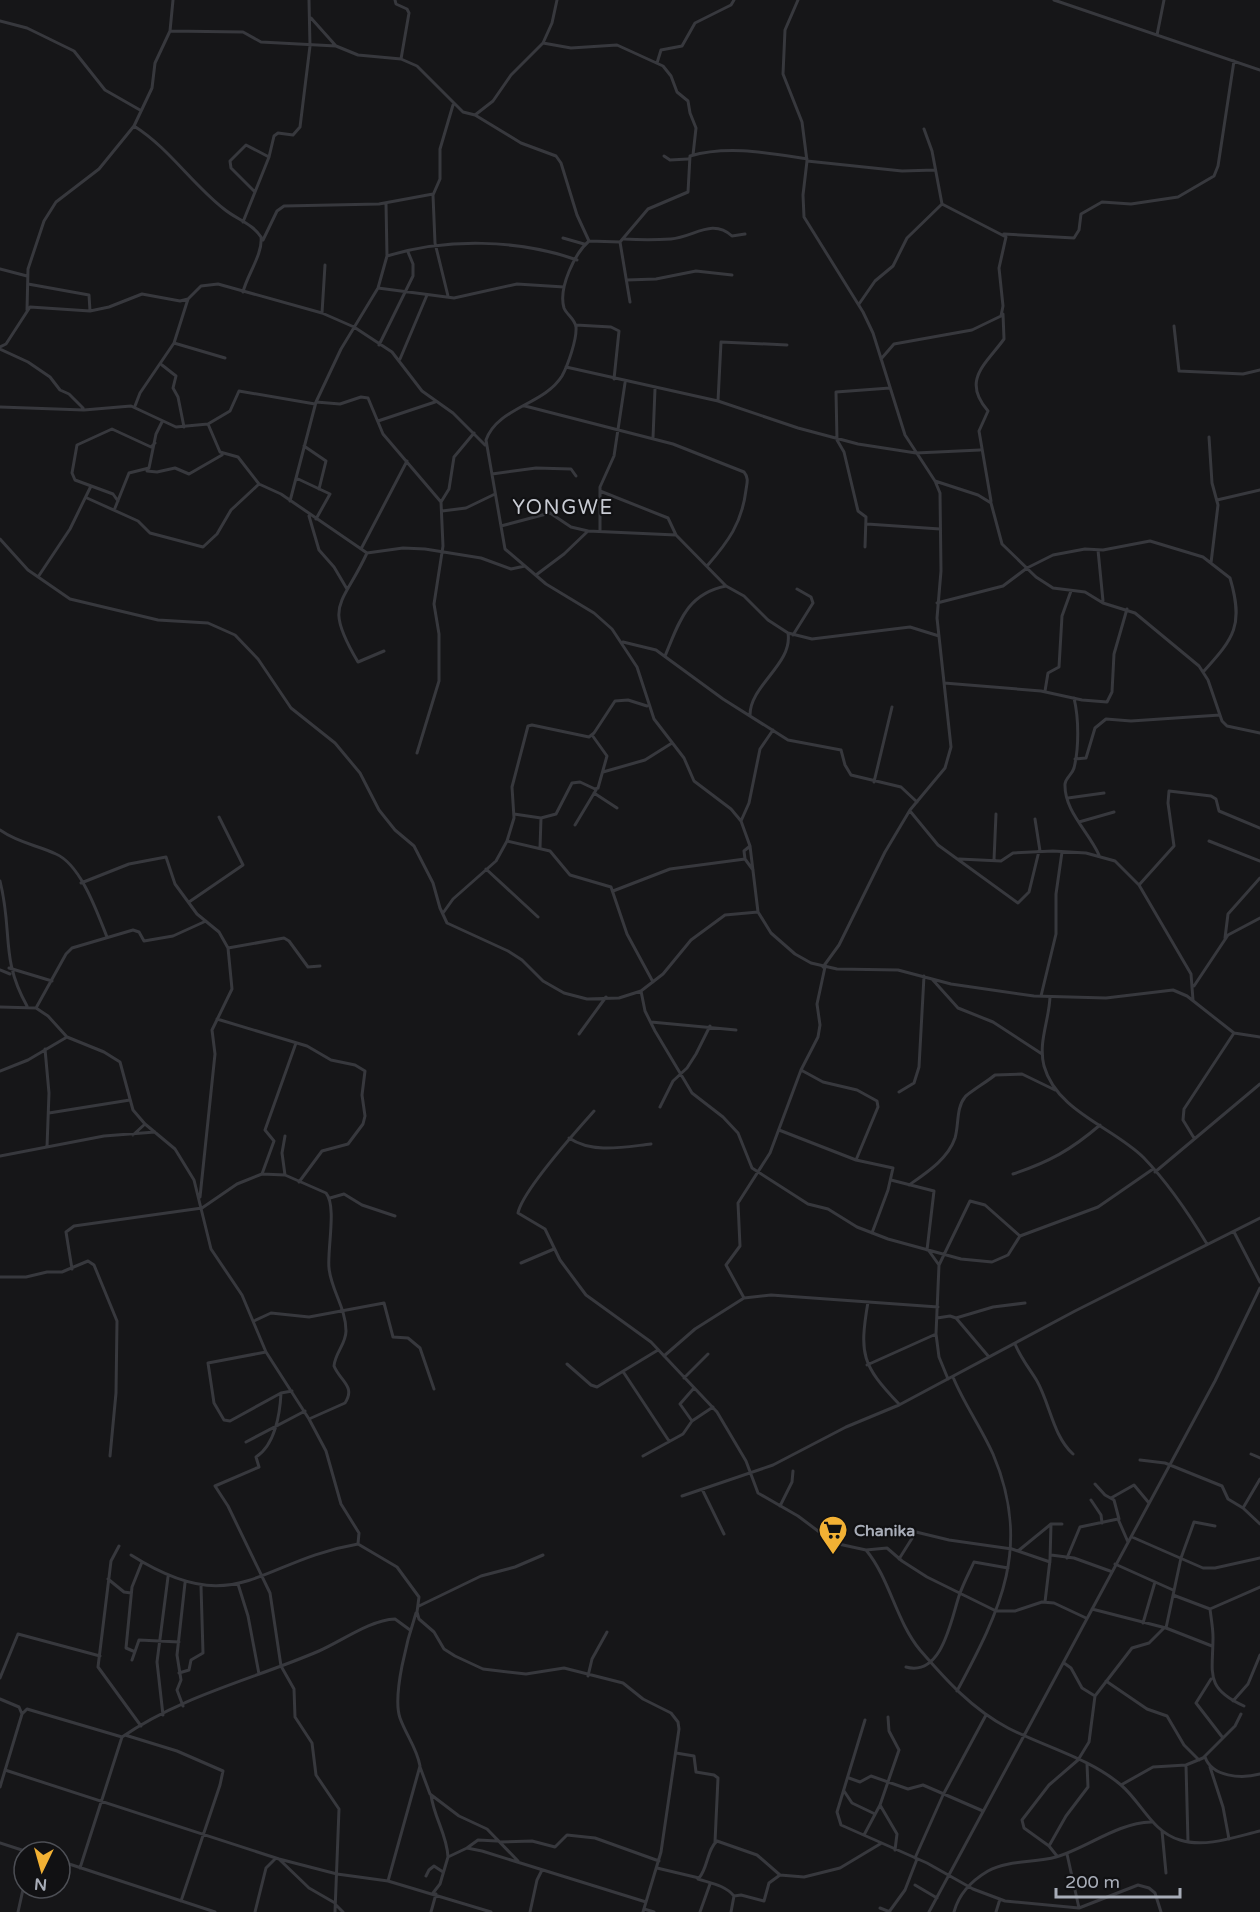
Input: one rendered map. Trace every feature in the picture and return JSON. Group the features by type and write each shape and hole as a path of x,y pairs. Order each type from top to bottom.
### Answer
{"street":[{"path":"84,410 68,392 60,390 50,377 28,362 0,348 8,340 27,310 28,276 32,255 52,207 99,169 134,126 152,88 155,63 170,31 173,0"},
{"path":"243,222 276,134 293,135 300,127 310,46 309,0"},
{"path":"395,0 396,4 407,9 409,13 401,59"},
{"path":"475,115 493,101 515,70 543,43 552,23 557,0"},
{"path":"657,63 661,50 682,46 695,23 731,5 734,0"},
{"path":"744,1298 726,1265 738,1251 741,1242 738,1203 760,1170 779,1131 801,1070 819,1031 817,1004 824,967 839,945 885,852 910,810 945,768 951,753 937,603 941,571 940,493 897,417 881,359 859,304 804,218 803,195 807,160 800,112 787,90 783,74 785,30 798,0"},
{"path":"1054,0 1260,70"},
{"path":"1157,35 1164,0"},
{"path":"310,17 336,46 358,56 401,59 429,76 453,104 464,112 475,115 521,142 556,156 561,163 577,215 589,241"},
{"path":"0,21 27,28 74,51 105,90 140,110"},
{"path":"170,31 243,32 261,42 336,46"},
{"path":"543,43 571,48 617,45 657,63 671,76 677,92 688,101 696,128 693,155"},
{"path":"942,204 1004,234 1074,238 1080,230 1081,214 1098,203 1131,204 1178,197 1208,181 1218,166 1234,61"},
{"path":"448,296 436,246 435,194 440,179 440,149 453,104"},
{"path":"134,126 163,147 217,204 259,233 262,241"},
{"path":"924,129 932,151 942,204"},
{"path":"254,190 231,168 230,161 246,145 269,157"},
{"path":"664,156 670,160 688,159 693,155 720,150 752,150 807,160 902,171 934,170"},
{"path":"630,302 622,240 648,209 688,192 688,159"},
{"path":"243,292 262,241 277,211 284,206 386,202 435,194"},
{"path":"290,501 315,403 354,327 378,288 387,256 386,202"},
{"path":"859,304 875,281 893,266 907,238 942,204"},
{"path":"485,446 493,427 552,388 566,367 576,325 565,310 564,287 589,241 671,239 712,228 723,228 735,237 745,234"},
{"path":"1004,234 1007,241 999,268 1004,339 984,362 975,382 980,401 988,411 979,431 980,450 1002,544 1027,568 1053,588 1085,592 1103,603 1127,609 1189,655 1204,671 1220,715 1229,728 1260,733"},
{"path":"563,238 585,245"},
{"path":"387,256 464,242 555,253 577,260"},
{"path":"379,345 413,270 408,252"},
{"path":"322,313 325,265"},
{"path":"0,269 28,276"},
{"path":"627,280 656,279 700,271 732,275"},
{"path":"135,407 140,393 162,365 174,344 188,299 196,288 210,283 322,313 354,327 400,359 414,381 435,402 453,414 474,433 485,446 505,549 560,594 602,619 621,641 637,667 647,706 660,730 684,758 694,781 732,809 741,821 750,846 758,912 781,944 803,958 824,967 848,971 882,968 932,979 1041,996 1106,998 1173,990 1193,1000 1234,1033 1260,1037"},
{"path":"28,284 89,295 90,310"},
{"path":"378,288 455,297 517,284 564,287"},
{"path":"27,310 33,307 90,310 109,307 142,294 180,301 188,299"},
{"path":"400,359 428,295"},
{"path":"881,359 894,344 972,330 997,320 1003,312"},
{"path":"576,325 611,327 619,331 614,379"},
{"path":"1174,326 1179,371 1243,374 1260,370"},
{"path":"718,401 721,342 788,345"},
{"path":"174,344 225,358"},
{"path":"162,365 176,376 173,388 178,396 184,427"},
{"path":"566,367 655,389 718,401 837,440 916,453 980,450"},
{"path":"600,530 600,491 614,456 625,382"},
{"path":"865,547 866,516 858,511 844,452 837,440 836,390 867,391 890,388"},
{"path":"653,438 655,389"},
{"path":"0,407 84,410 135,407 162,422 184,427 208,424 230,411 239,391 315,403 340,404 367,397 373,405 383,434 408,460 441,502 442,551 434,604 439,634 439,681 417,753"},
{"path":"378,421 435,402"},
{"path":"525,406 653,438 740,470 748,476 742,516 726,544 707,566"},
{"path":"146,471 152,459 162,422"},
{"path":"208,424 217,448 224,454 240,459 259,484 281,494 309,516 367,553 403,548 442,551 481,558 511,569 525,566"},
{"path":"118,501 113,494 82,484 74,478 75,447 78,443 112,429 145,446 151,447 155,443"},
{"path":"441,502 449,489 454,457 474,433"},
{"path":"1209,437 1212,483 1217,500 1211,563"},
{"path":"304,446 326,461 319,489"},
{"path":"115,508 129,473 157,472 175,468 189,474 224,454"},
{"path":"361,549 408,460"},
{"path":"492,474 545,467 571,469 576,476"},
{"path":"296,478 330,496 316,519"},
{"path":"935,481 978,495 991,503"},
{"path":"87,498 115,508 138,521 150,533 203,547 218,534 231,510 259,484"},
{"path":"38,577 70,529 91,486"},
{"path":"1217,500 1260,490"},
{"path":"600,491 668,518 676,535 726,586 744,596 768,620 788,633 812,639 910,627 939,636"},
{"path":"442,511 466,508 495,494"},
{"path":"501,526 550,513 571,527 588,531 676,535"},
{"path":"309,516 319,550 334,567 347,589"},
{"path":"866,524 940,529"},
{"path":"536,575 564,554 588,531"},
{"path":"0,539 38,577 64,596 81,603 158,620 208,623 235,635 258,660 283,698 326,733 354,765 379,810 420,855 444,919 454,929 508,951 557,990 581,999 618,998 640,991 653,982 691,940 720,918 732,913 758,912"},
{"path":"937,603 1003,586 1027,568 1053,555 1071,550 1098,550 1153,542 1203,556 1230,578 1236,625 1229,642 1204,671"},
{"path":"1098,550 1103,603"},
{"path":"367,553 337,612 338,621 357,661 361,663 376,653 384,651"},
{"path":"665,656 689,605 710,591 726,586"},
{"path":"793,634 813,603 811,597 797,589"},
{"path":"1045,691 1048,673 1059,667 1062,616 1071,591"},
{"path":"944,682 1045,691 1102,702 1109,700 1114,654 1127,609"},
{"path":"750,715 753,703 781,658 788,641 788,633"},
{"path":"621,641 656,650 793,742 841,750 844,765 851,775 901,788 917,802"},
{"path":"1074,698 1077,728 1073,772 1066,781 1068,798 1079,822 1090,835 1099,855"},
{"path":"443,913 453,899 496,861 507,841 514,814 512,787 528,726 583,736 592,735 615,701 628,700 647,706"},
{"path":"874,782 892,707"},
{"path":"1075,759 1086,758 1094,732 1106,719 1131,722 1220,715"},
{"path":"741,821 749,803 760,749 773,730"},
{"path":"575,825 595,791 607,756 592,735"},
{"path":"603,772 645,760 672,743"},
{"path":"514,814 541,818 556,814 572,783 580,782 617,808"},
{"path":"1139,885 1174,846 1168,802 1169,791 1188,791 1211,796 1216,799 1219,811 1260,828"},
{"path":"1068,798 1104,793"},
{"path":"910,810 938,845 1020,903 1029,892 1039,851 1035,819"},
{"path":"1079,822 1114,812"},
{"path":"994,861 996,814"},
{"path":"189,902 243,864 219,817"},
{"path":"540,848 541,818"},
{"path":"0,830 17,841 58,854 72,864 94,905 106,937"},
{"path":"507,841 553,853 570,875 606,884 613,891 627,934 653,982"},
{"path":"1209,841 1260,861"},
{"path":"750,846 744,850 745,859 753,870"},
{"path":"959,859 994,861 1002,860 1013,853 1039,851 1099,855 1119,863 1139,885 1191,974 1193,1000"},
{"path":"1041,996 1056,934 1057,887 1062,852"},
{"path":"81,883 129,864 167,858 175,884 206,921 225,938 232,989 217,1019 212,1036 215,1053 200,1198"},
{"path":"613,891 670,869 745,859"},
{"path":"486,869 538,917"},
{"path":"1225,940 1228,914 1260,878"},
{"path":"0,881 6,914 10,974 28,1007"},
{"path":"1193,987 1225,940 1232,933 1260,918"},
{"path":"36,1008 68,950 134,930 139,932 143,940 173,936 206,921"},
{"path":"228,948 284,938 289,941 308,967 320,966"},
{"path":"9,968 52,981"},
{"path":"0,970 10,974"},
{"path":"899,1092 914,1083 919,1067 924,976"},
{"path":"932,979 958,1008 1005,1029 1042,1054"},
{"path":"640,991 662,1045 698,1099 723,1117 738,1133 750,1166 760,1170 808,1204 828,1209 872,1233 928,1251 978,1261 992,1262 1008,1255 1020,1236 1098,1207 1154,1171 1260,1084"},
{"path":"1050,997 1042,1054 1049,1078 1057,1091"},
{"path":"579,1034 606,998"},
{"path":"0,1007 36,1008 48,1016 67,1037 120,1062 126,1075 133,1110 175,1149 188,1167 200,1198 211,1249 242,1295 266,1352 305,1411 326,1451 341,1504 359,1533 358,1544"},
{"path":"217,1019 296,1042 316,1050 331,1060 359,1066 366,1073 362,1095 365,1116 363,1124 348,1144 322,1151 299,1182"},
{"path":"651,1022 736,1030"},
{"path":"660,1107 673,1081 696,1054 710,1026"},
{"path":"1194,1138 1183,1120 1184,1109 1234,1033"},
{"path":"0,1071 28,1060 67,1037"},
{"path":"262,1174 274,1141 265,1130 296,1042"},
{"path":"45,1049 47,1147"},
{"path":"801,1070 823,1082 857,1090 877,1101 878,1107 855,1160"},
{"path":"909,1185 950,1149 955,1138 960,1106 965,1096 983,1086 995,1075 1022,1074 1057,1091 1133,1148 1188,1213 1207,1244"},
{"path":"48,1113 130,1100"},
{"path":"594,1111 569,1138 527,1194 518,1212 524,1218 541,1225 554,1249 586,1295 618,1317 658,1350 713,1407 733,1435 758,1493 838,1545 866,1550 888,1548 899,1559 996,1611 1015,1611 1036,1602 1045,1602 1086,1618"},
{"path":"132,1135 146,1124"},
{"path":"1012,1174 1064,1153 1100,1125"},
{"path":"779,1131 855,1160 893,1168 872,1233"},
{"path":"0,1156 104,1136 155,1132"},
{"path":"285,1136 282,1153 285,1175"},
{"path":"569,1138 579,1144 598,1148 651,1144"},
{"path":"72,1269 66,1232 71,1227 202,1208 237,1184 262,1174 285,1175 326,1193 330,1198 328,1267 343,1308 346,1332 336,1354 334,1366 348,1384 349,1396 345,1403 309,1419"},
{"path":"891,1180 934,1192 928,1251 939,1265"},
{"path":"330,1198 344,1194 362,1205 395,1216"},
{"path":"948,1379 939,1357 936,1334 939,1265 944,1254 973,1200 985,1205 1020,1236"},
{"path":"682,1496 774,1465 846,1427 899,1405 1260,1218"},
{"path":"1234,1232 1260,1282"},
{"path":"521,1263 554,1249"},
{"path":"0,1277 26,1277 72,1269 88,1261 94,1265 115,1313 116,1393 110,1456"},
{"path":"929,1912 1065,1663 1110,1571 1132,1537 1168,1464 1215,1381 1260,1288"},
{"path":"664,1356 695,1329 744,1298 771,1295 938,1307"},
{"path":"868,1302 862,1338 867,1365 899,1405"},
{"path":"254,1321 271,1313 309,1317 343,1308 384,1303 393,1338 411,1339 420,1348 434,1389"},
{"path":"956,1318 993,1307 1024,1303"},
{"path":"938,1318 950,1316 956,1318 989,1357"},
{"path":"867,1365 936,1334"},
{"path":"1015,1344 1022,1360 1037,1382 1063,1441 1073,1454"},
{"path":"567,1364 594,1387 658,1350"},
{"path":"266,1352 208,1364 214,1403 224,1420 230,1421 281,1393 292,1390"},
{"path":"684,1378 708,1354"},
{"path":"623,1372 669,1441"},
{"path":"953,1377 989,1445 1003,1480 1009,1498 1012,1549 996,1611 957,1691"},
{"path":"693,1421 680,1404 694,1388"},
{"path":"281,1393 277,1424 264,1452 256,1457 259,1467 215,1485 274,1603 281,1666 294,1689 295,1717 312,1743 316,1775 339,1809 335,1912"},
{"path":"644,1456 683,1434 693,1421 713,1407"},
{"path":"246,1442 305,1411"},
{"path":"1251,1454 1260,1458"},
{"path":"1140,1460 1168,1464 1222,1486 1228,1499 1243,1508 1260,1524"},
{"path":"780,1506 792,1482 793,1472"},
{"path":"1243,1508 1260,1482"},
{"path":"1095,1484 1104,1495 1112,1498 1116,1503 1128,1542"},
{"path":"1112,1498 1135,1485 1149,1503"},
{"path":"702,1489 724,1534"},
{"path":"1091,1500 1101,1515 1102,1523"},
{"path":"1067,1557 1080,1527 1114,1519 1120,1520"},
{"path":"1057,1856 1049,1846 1023,1828 1022,1820 1048,1785 1078,1760 1089,1742 1095,1696 1106,1681 1132,1648 1149,1643 1165,1628 1181,1558 1194,1522 1215,1526"},
{"path":"1018,1551 1051,1524 1062,1524"},
{"path":"1045,1602 1051,1555 1051,1524"},
{"path":"899,1559 916,1532 950,1540 1012,1549 1050,1562"},
{"path":"1132,1537 1208,1569 1260,1558"},
{"path":"131,1555 169,1576 201,1586 238,1584 358,1544 397,1567 419,1597 419,1606 410,1630 397,1702 400,1718 416,1750 436,1816 445,1834 448,1857 440,1884 434,1894 431,1912"},
{"path":"119,1546 111,1561 108,1579 99,1669 141,1726"},
{"path":"866,1550 882,1575 915,1643 957,1691 986,1715 1088,1764 1121,1785 1140,1805 1150,1822 1176,1840 1188,1842 1228,1839 1260,1831"},
{"path":"419,1606 482,1576 515,1567 543,1555"},
{"path":"1051,1555 1067,1557 1110,1571"},
{"path":"134,1651 126,1648 131,1593 142,1562"},
{"path":"906,1667 920,1668 932,1662 946,1635 960,1593 974,1562 1008,1568"},
{"path":"1115,1564 1174,1590"},
{"path":"163,1715 157,1673 159,1641 169,1576"},
{"path":"108,1579 123,1591 131,1593"},
{"path":"1143,1623 1155,1581"},
{"path":"183,1706 177,1690 181,1680 179,1642 185,1582"},
{"path":"238,1584 248,1616 259,1674"},
{"path":"179,1673 189,1670 191,1660 203,1653 201,1586"},
{"path":"1173,1595 1210,1609 1260,1587"},
{"path":"1092,1609 1165,1628 1212,1646"},
{"path":"1210,1609 1212,1678 1196,1703 1223,1738"},
{"path":"417,1612 418,1619 434,1632 444,1649 483,1669 526,1674 564,1668 588,1676 623,1683 643,1700 671,1713 679,1729 676,1753 659,1861 644,1911 654,1912"},
{"path":"80,1868 123,1736 183,1706 391,1619 400,1620 410,1630"},
{"path":"588,1676 592,1659 607,1632"},
{"path":"0,1678 18,1634 100,1656"},
{"path":"132,1660 140,1640 179,1642"},
{"path":"1233,1701 1251,1678 1260,1655"},
{"path":"1065,1663 1071,1668 1082,1688 1095,1696"},
{"path":"1212,1678 1233,1701 1244,1706"},
{"path":"1106,1681 1147,1709 1167,1716 1184,1745 1199,1760"},
{"path":"0,1700 18,1707 22,1714"},
{"path":"0,1787 22,1714 30,1709 177,1751 222,1769 220,1785 181,1901"},
{"path":"1121,1785 1153,1767 1186,1765 1199,1760 1223,1738 1241,1714"},
{"path":"880,1908 889,1912 904,1890 943,1795 986,1715"},
{"path":"864,1836 880,1805 899,1750 889,1731 888,1717"},
{"path":"866,1720 837,1815 839,1822 880,1844 1000,1899 1080,1908 1138,1885 1149,1888 1155,1893 1161,1912"},
{"path":"676,1753 694,1756 696,1772 718,1778 715,1842 704,1872 697,1879"},
{"path":"1204,1756 1223,1807 1228,1839"},
{"path":"1049,1846 1066,1816 1089,1787 1088,1764"},
{"path":"1186,1765 1188,1842"},
{"path":"388,1881 420,1766"},
{"path":"1210,1767 1216,1772 1248,1776 1260,1774"},
{"path":"5,1770 277,1859 338,1874 388,1881 434,1894 476,1910 491,1912"},
{"path":"849,1778 860,1782 871,1776 908,1789 923,1785 983,1811"},
{"path":"844,1791 852,1803 875,1814"},
{"path":"430,1794 459,1816 487,1828 521,1863"},
{"path":"880,1805 897,1834 895,1850"},
{"path":"954,1912 960,1893 986,1872 1001,1866 1057,1856 1125,1827 1150,1822"},
{"path":"1162,1831 1166,1874"},
{"path":"448,1857 478,1840 532,1841 555,1847 567,1835 586,1836 659,1861"},
{"path":"715,1842 722,1842 757,1855 780,1875 804,1877 831,1872 858,1859 880,1844"},
{"path":"467,1848 646,1902"},
{"path":"1066,1853 1080,1908"},
{"path":"277,1859 300,1876 309,1888 330,1898 343,1912"},
{"path":"255,1912 266,1868 277,1859"},
{"path":"72,1866 215,1912"},
{"path":"426,1876 434,1866 443,1872"},
{"path":"657,1868 722,1886 734,1896 741,1895 764,1901 769,1884 780,1875"},
{"path":"530,1912 537,1880 542,1870"},
{"path":"380,1880 390,1874"},
{"path":"700,1912 710,1884"},
{"path":"915,1885 937,1898"},
{"path":"731,1912 734,1896"},
{"path":"996,1912 1000,1899"}],"place":[{"name":"Chanika","path":"833,1556"}],"district":[{"name":"YONGWE","path":"563,507"}]}
